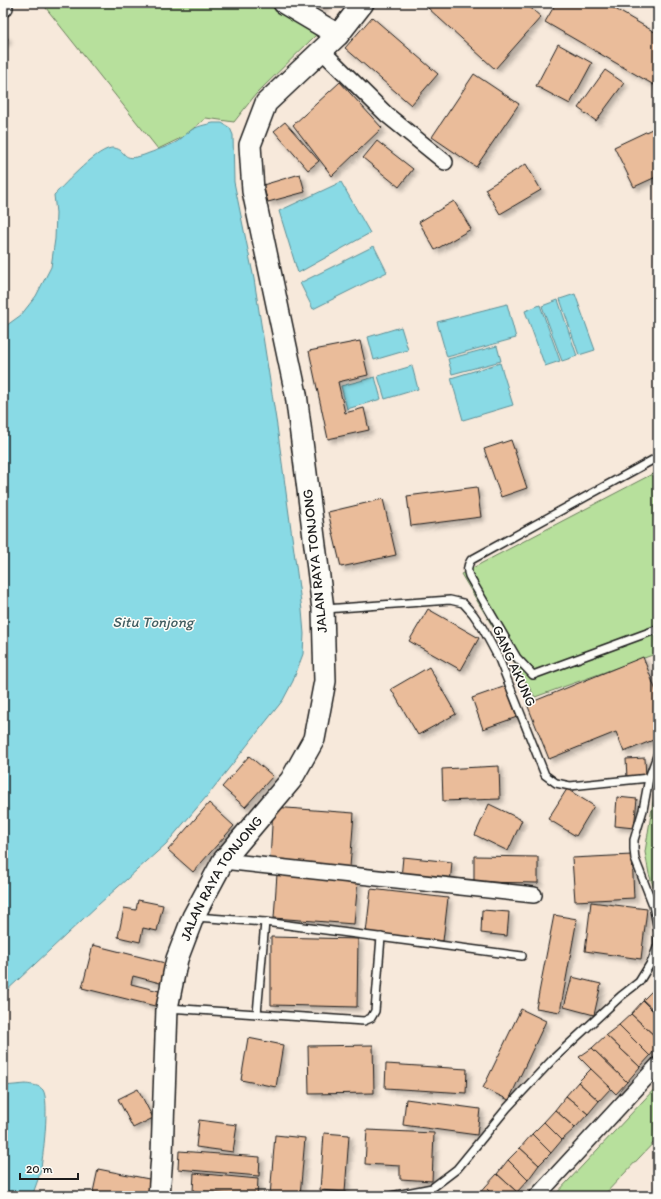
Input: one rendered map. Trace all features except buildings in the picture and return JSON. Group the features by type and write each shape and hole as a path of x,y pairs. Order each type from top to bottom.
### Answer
{"main road":[{"path":"284,3 338,35"},
{"name":"JALAN RAYA TONJONG","path":"159,1196 162,1155 167,1008 177,959 193,917 224,861 291,780 314,739 325,681 323,609 296,394 253,191 250,145 266,103 338,35 363,3"}],"street":[{"path":"321,50 387,115 445,162"},
{"path":"224,861 534,895"},
{"path":"537,1196 658,1065"}],"lane":[{"path":"658,457 471,560 468,564 467,571 517,658 533,675 658,629"},
{"name":"GANG AKUNG","path":"323,609 450,600 463,603 482,627 499,659 545,775 556,783 570,786 649,778"},
{"path":"658,753 649,778 643,810 634,840 636,859 653,905 658,930"},
{"path":"193,917 265,922 522,956"},
{"path":"257,1014 265,922"},
{"path":"391,1196 432,1188 457,1169 507,1108 553,1059 621,996 639,982 652,961 658,945 658,937"},
{"path":"167,1008 364,1021 371,1018 375,1011 381,938"}],"green space":[{"path":"42,3 270,3 317,34 256,94 234,122 206,118 183,137 158,149"},
{"path":"658,471 658,653 535,697 461,574"},
{"path":"658,770 658,804 655,846 658,864 658,900 649,874 645,852"},
{"path":"658,1085 658,1138 603,1196 554,1196"}],"water":[{"name":"Situ Tonjong","path":"213,123 222,123 230,128 233,135 234,182 254,279 277,426 302,610 304,634 303,654 293,681 283,700 207,796 166,844 3,994 3,328 21,315 36,296 51,267 55,239 56,213 54,195 74,175 91,159 108,149 118,149 128,157 136,157 171,145 193,129"},
{"path":"341,182 370,233 298,273 279,211"},
{"path":"374,246 387,272 313,309 300,283"},
{"path":"575,294 595,350 579,355 560,299"},
{"path":"558,300 577,356 562,361 542,306"},
{"path":"507,304 516,338 447,357 437,322"},
{"path":"540,305 560,361 545,366 525,311"},
{"path":"401,327 408,350 374,360 368,337"},
{"path":"497,346 501,361 452,374 448,359"},
{"path":"500,363 513,405 463,420 451,378"},
{"path":"412,366 418,389 385,399 378,376"},
{"path":"375,377 381,399 347,409 341,386"},
{"path":"26,1084 40,1087 45,1096 46,1117 40,1173 32,1196 3,1196 3,1086"}]}
